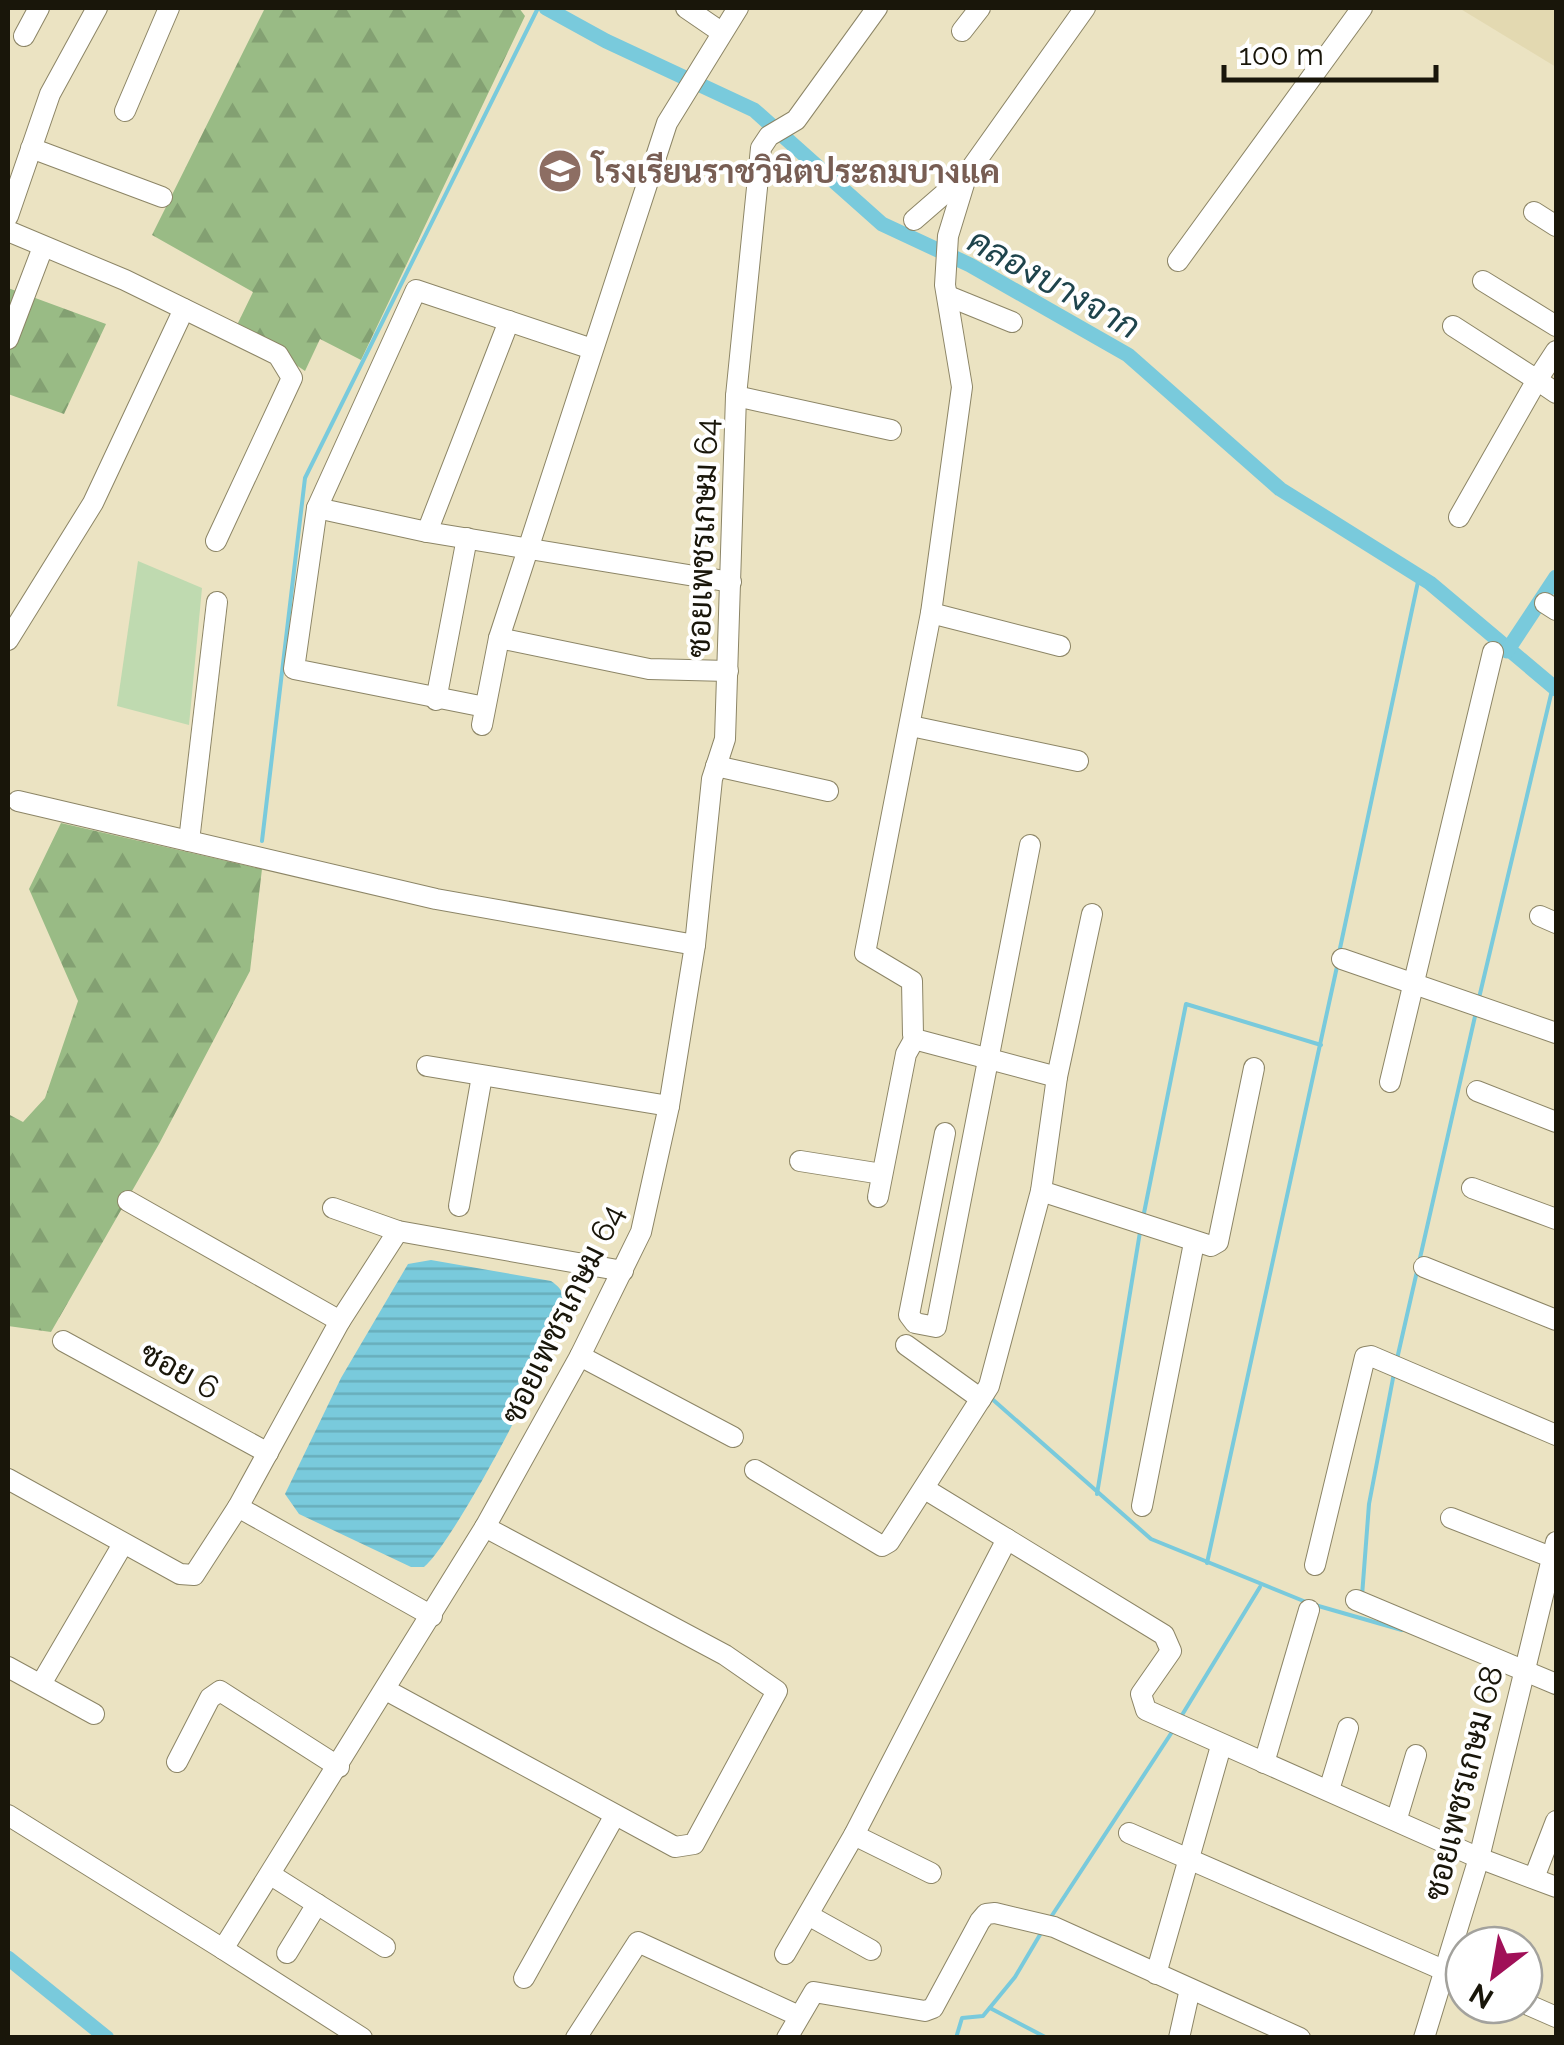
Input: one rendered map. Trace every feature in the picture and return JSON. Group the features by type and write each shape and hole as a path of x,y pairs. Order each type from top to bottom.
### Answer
{"street":[{"path":"24,36 39,8"},
{"path":"8,216 50,94 97,8"},
{"path":"125,111 170,8"},
{"path":"686,8 721,32"},
{"path":"592,350 416,290 317,508 294,670 436,700 483,716 499,638 667,123 738,8"},
{"name":"ซอยเพชรเกษม 64","path":"222,1949 340,1767 485,1527 580,1356 646,1216 669,1106 695,945 716,766 725,739 736,396 761,148 769,136 796,120 877,8"},
{"path":"962,31 980,8"},
{"path":"914,220 967,174 1085,8"},
{"path":"1178,261 1362,8"},
{"path":"30,148 162,197"},
{"path":"878,1197 906,1054 915,1038 912,981 865,952 931,613 962,387 946,291 948,236 967,174"},
{"path":"1534,212 1556,226"},
{"path":"8,231 278,354 292,378 216,541"},
{"path":"8,338 43,247"},
{"path":"1483,280 1556,326"},
{"path":"946,291 1012,322"},
{"path":"8,640 93,503 184,309"},
{"path":"427,532 509,321"},
{"path":"1453,326 1556,393"},
{"path":"1459,517 1556,351"},
{"path":"736,396 892,430"},
{"path":"317,508 427,532 730,582"},
{"path":"436,700 467,538"},
{"path":"190,841 217,602"},
{"path":"931,613 1060,646"},
{"path":"499,638 649,669 728,671"},
{"path":"1390,1082 1493,652"},
{"path":"911,726 1078,761"},
{"path":"716,766 828,791"},
{"path":"18,801 436,900 695,945"},
{"path":"946,1133 909,1315 916,1323 936,1326 1030,845"},
{"path":"755,1470 882,1546 889,1542 925,1489 984,1393 1041,1191 1056,1077 1092,914"},
{"path":"1342,958 1460,996 1556,1033"},
{"path":"915,1038 1056,1077"},
{"path":"428,1066 669,1106"},
{"path":"1041,1191 1194,1244 1218,1242 1254,1068"},
{"path":"459,1206 482,1076"},
{"path":"1477,1091 1556,1122"},
{"path":"800,1161 882,1174"},
{"path":"1472,1188 1556,1219"},
{"path":"128,1201 340,1321"},
{"path":"333,1208 398,1231 623,1271"},
{"path":"8,1479 180,1574 194,1575 238,1507 340,1321 398,1231"},
{"path":"1142,1506 1194,1244"},
{"path":"1424,1267 1556,1320"},
{"name":"ซอย 6","path":"63,1341 268,1452"},
{"path":"906,1345 984,1393"},
{"path":"580,1356 733,1437"},
{"path":"1315,1566 1364,1357 1416,1374 1556,1436"},
{"path":"925,1489 1164,1636 1169,1643 1169,1658 1141,1694 1140,1703 1175,1725 1221,1746 1556,1888"},
{"path":"238,1507 432,1616"},
{"path":"1451,1518 1555,1553"},
{"path":"386,1690 675,1847 694,1844 777,1690 724,1655 485,1527"},
{"path":"785,1954 854,1835 1007,1538"},
{"path":"41,1684 123,1544"},
{"name":"ซอยเพชรเกษม 68","path":"1458,1925 1479,1858 1522,1670 1555,1553"},
{"path":"1356,1600 1556,1684"},
{"path":"1264,1764 1309,1610"},
{"path":"8,1667 94,1714"},
{"path":"177,1762 210,1698 220,1691 340,1767"},
{"path":"1329,1790 1348,1728"},
{"path":"1156,1974 1221,1746"},
{"path":"1397,1818 1416,1755"},
{"path":"8,1815 362,2038"},
{"path":"524,1978 615,1815"},
{"path":"1534,1878 1556,1821"},
{"path":"1130,1833 1444,1971"},
{"path":"854,1835 931,1873"},
{"path":"271,1875 385,1947"},
{"path":"287,1953 316,1904"},
{"path":"787,2038 817,1992 929,2010 986,1914 1045,1924 1190,1989 1264,2030 1300,2038"},
{"path":"808,1915 871,1950"},
{"path":"576,2038 638,1942 799,2016"},
{"name":"ซอยเพชรเกษม 68","path":"1424,2038 1444,1971"},
{"path":"1179,2038 1190,1989"}],"shaded area":[{"path":"1459,8 1556,8 1556,67"}],"green space":[{"path":"265,8 519,8 525,16 361,360 320,339 305,371 237,325 253,292 152,235"},
{"path":"8,288 106,324 64,414 8,394"},
{"path":"138,561 202,588 189,725 117,706"},
{"path":"61,823 262,869 250,971 159,1144 51,1332 8,1326 8,1114 23,1122 45,1098 78,1001 29,889"}],"water":[{"path":"431,1260 551,1281 560,1288 563,1299 547,1353 482,1482 424,1567 411,1567 299,1514 285,1494 341,1378 408,1264"}],"waterway":[{"path":"262,841 305,478 538,8"},
{"name":"คลองบางจาก","path":"546,8 606,41 754,110 882,224 970,265 1128,355 1280,489 1430,583 1556,689"},
{"path":"1339,953 1419,577"},
{"path":"1507,651 1556,577"},
{"path":"1479,998 1553,686"},
{"path":"1207,1563 1338,962"},
{"path":"1143,1218 1186,1004 1321,1045"},
{"path":"1397,1359 1476,1012"},
{"path":"1097,1494 1140,1232"},
{"path":"1362,1596 1369,1504 1394,1373"},
{"path":"991,1398 1151,1539 1306,1602"},
{"path":"1182,1715 1260,1587"},
{"path":"1315,1605 1402,1630"},
{"path":"1051,1917 1172,1732"},
{"path":"956,2038 962,2018 983,2016 1015,1977 1041,1933"},
{"path":"8,1958 107,2038"},
{"path":"990,2008 1047,2038"}],"place":[{"name":"โรงเรียนราชวินิตประถมบางแค","path":"560,171"}]}
